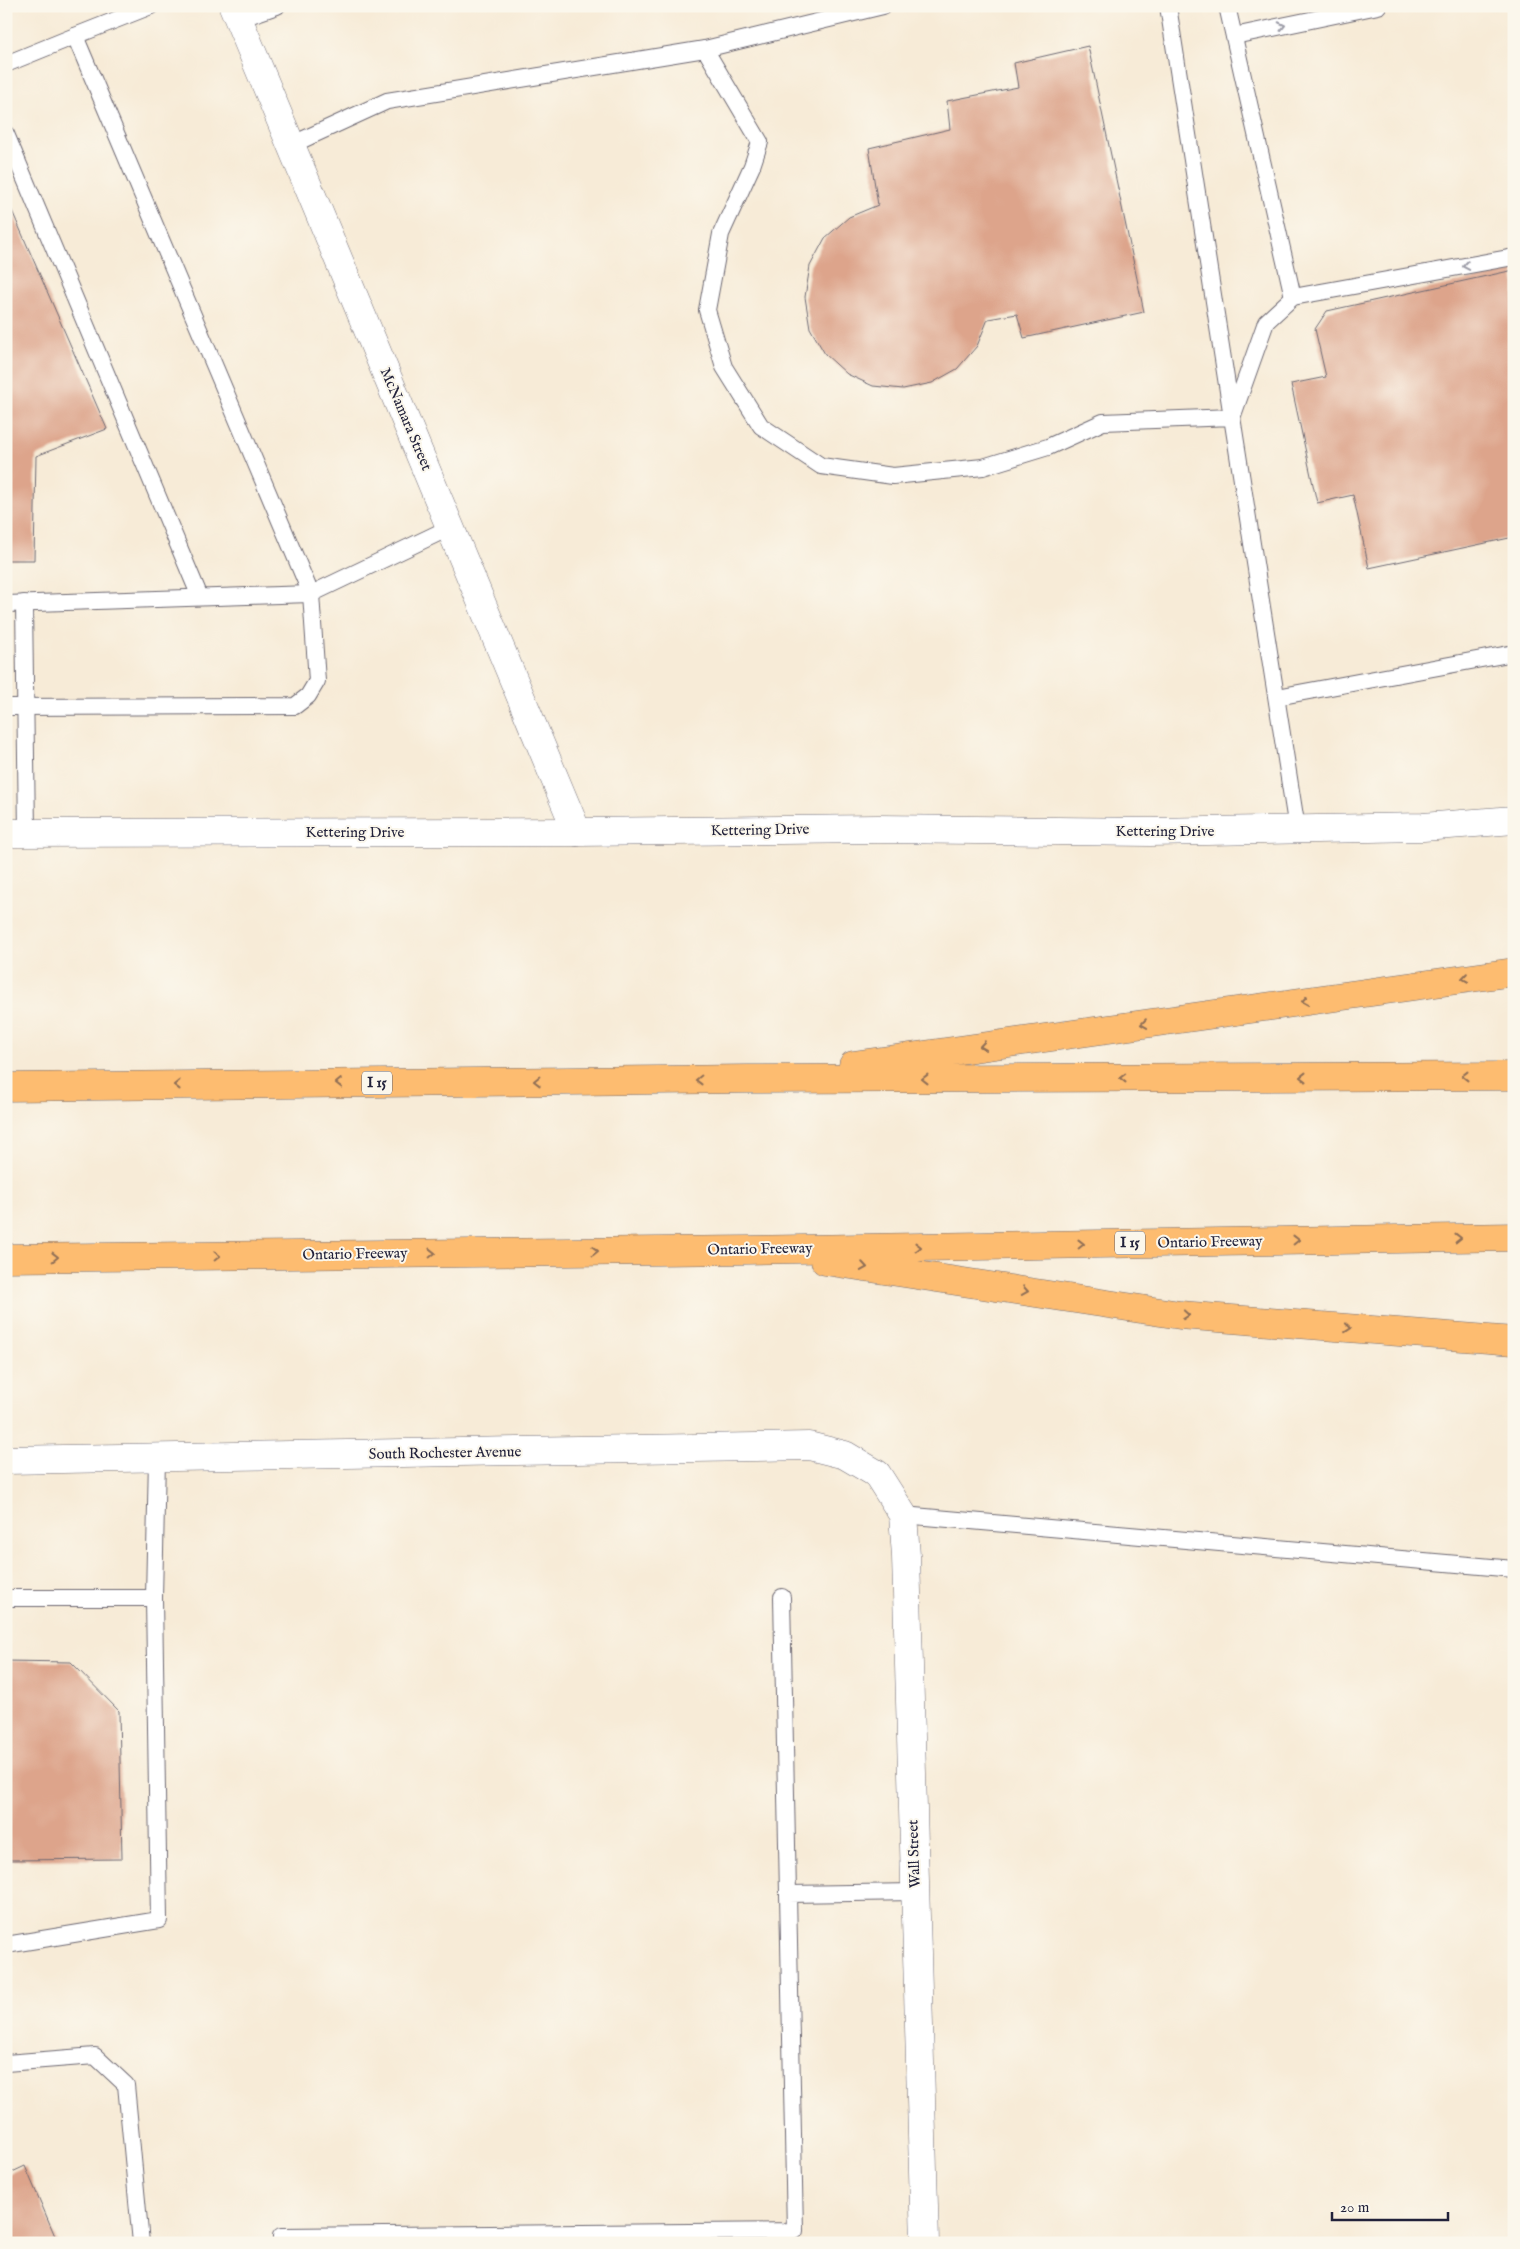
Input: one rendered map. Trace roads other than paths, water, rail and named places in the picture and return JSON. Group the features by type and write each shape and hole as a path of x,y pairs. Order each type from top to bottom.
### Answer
{"highway":[{"path":"748,1079 1514,972"},
{"name":"I 15","path":"6,1087 748,1079 1514,1076"},
{"name":"Ontario Freeway","path":"6,1258 747,1250 1514,1237"},
{"path":"747,1250 1180,1315 1514,1341"}],"street":[{"name":"McNamara Street","path":"236,13 577,832"},
{"name":"Kettering Drive","path":"16,833 577,832 878,829 1140,832 1423,827 1514,820"},
{"name":"South Rochester Avenue","path":"6,1460 809,1446 845,1455 877,1474"},
{"name":"Wall Street","path":"877,1474 903,1515 906,1556 925,2243"}],"lane":[{"path":"6,64 151,6"},
{"path":"236,13 277,6"},
{"path":"291,145 387,101 705,49 883,6"},
{"path":"1168,6 1297,829"},
{"path":"1227,6 1293,297"},
{"path":"1234,36 1378,6"},
{"path":"6,707 295,706 308,696 317,681 311,594 75,36"},
{"path":"705,49 760,142 752,166 721,234 706,310 724,367 761,426 821,466 894,476 983,467 1048,447 1102,422 1232,418"},
{"path":"6,134 200,598"},
{"path":"1232,418 1266,322 1293,297 1514,257"},
{"path":"6,604 311,594 451,527"},
{"path":"16,833 26,707 24,603"},
{"path":"1277,697 1514,653"},
{"path":"6,1945 159,1920 154,1598 157,1458"},
{"path":"903,1515 1514,1569"},
{"path":"281,2243 280,2236 795,2231 782,1596"},
{"path":"6,1598 154,1598"},
{"path":"788,1894 916,1892"},
{"path":"6,2064 95,2056 126,2086 141,2243"}]}
